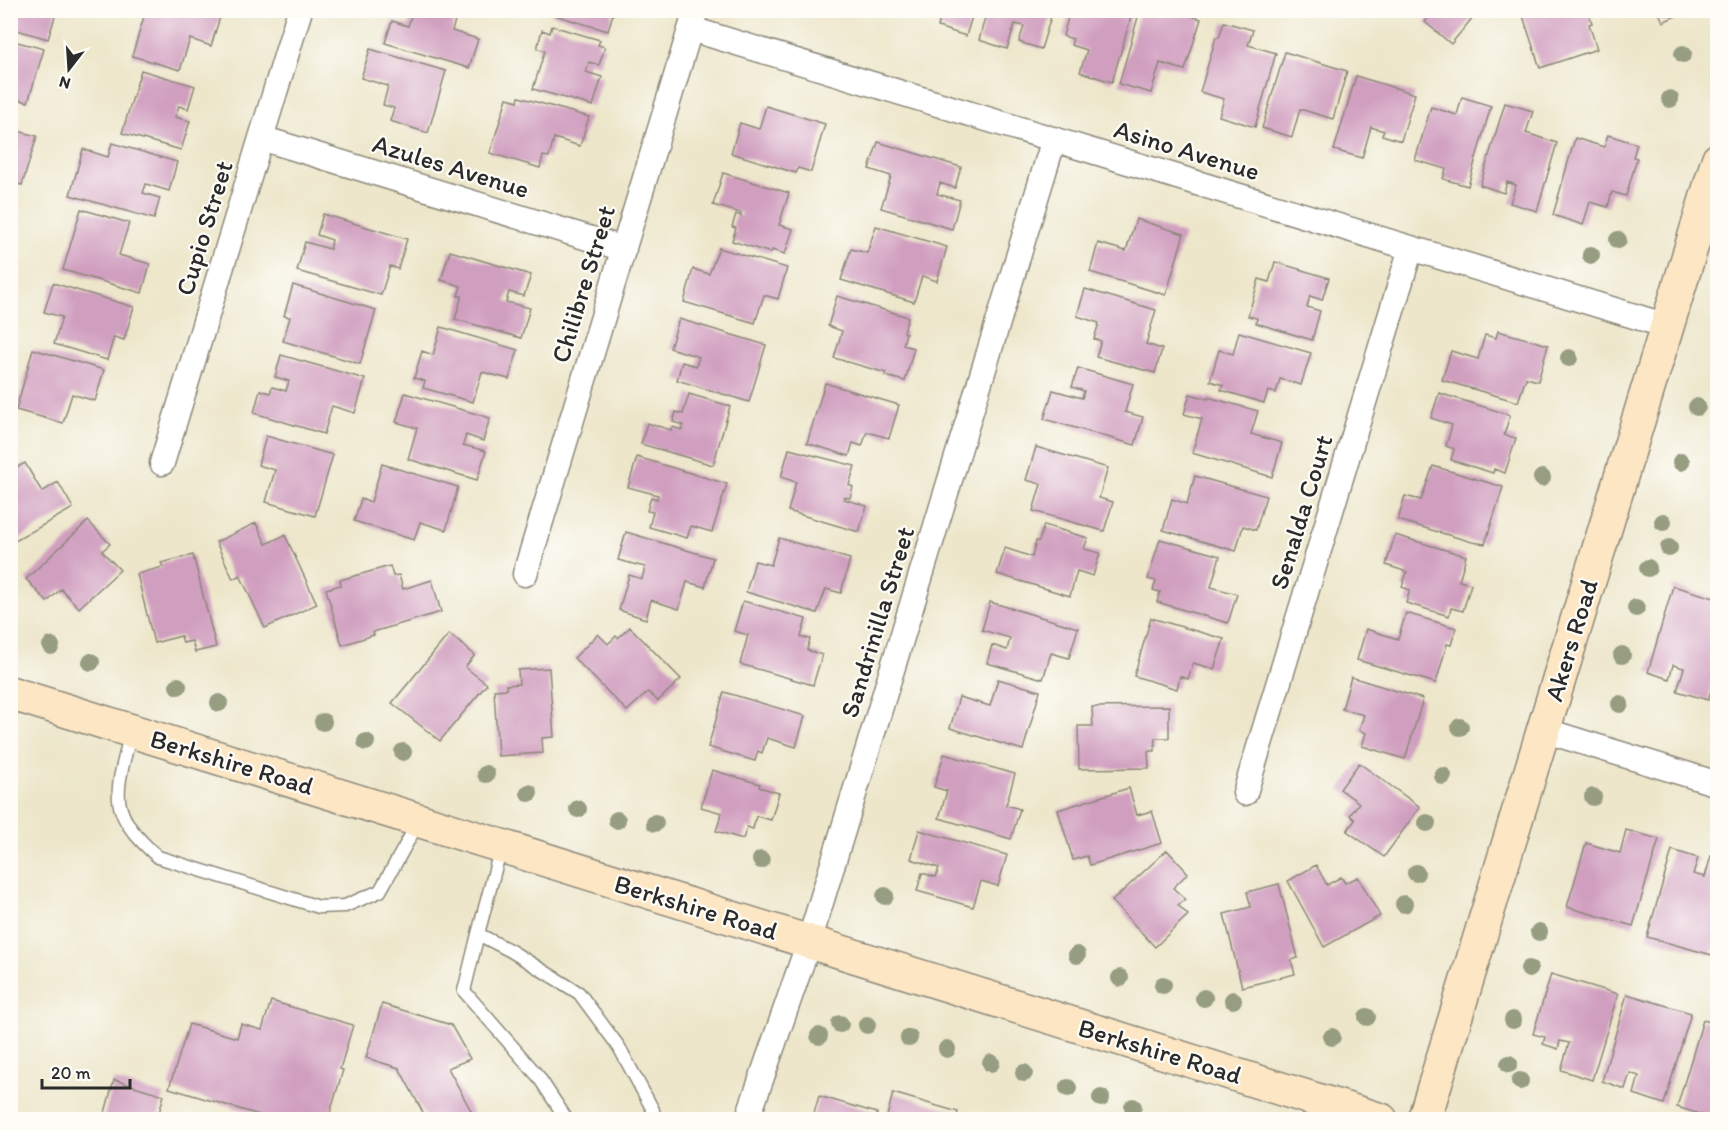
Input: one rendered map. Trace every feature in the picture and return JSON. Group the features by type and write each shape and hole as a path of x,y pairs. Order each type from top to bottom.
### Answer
{"street":[{"name":"Cupio Street","path":"162,463 300,10"},
{"name":"Asino Avenue","path":"694,20 1054,139 1667,326"},
{"name":"Chilibre Street","path":"525,574 694,20"},
{"name":"Azules Avenue","path":"261,138 624,249"},
{"name":"Sandrinilla Street","path":"747,1119 809,942 1054,139"},
{"name":"Akers Road","path":"1424,1119 1718,160"},
{"name":"Senalda Court","path":"1245,793 1411,248"},
{"name":"Berkshire Road","path":"10,693 1381,1119"},
{"path":"1544,730 1718,784"}],"lane":[{"path":"131,731 117,790 119,807 138,839 158,857 319,907 332,908 354,903 380,891 420,821"},
{"path":"501,846 464,991 538,1076 567,1119"},
{"path":"478,934 511,951 579,993 619,1047 652,1110 654,1119"}],"building":[{"path":"10,10 57,10 48,39 10,28"},
{"path":"146,10 198,10 220,17 211,46 190,39 180,70 132,56"},
{"path":"393,10 458,10 452,31 478,39 469,68 385,43 392,21 408,26 411,16"},
{"path":"553,10 614,10 608,31 551,14"},
{"path":"908,10 934,10 932,18"},
{"path":"942,10 974,10 966,36 938,27"},
{"path":"987,10 1053,10 1041,49 1019,42 1024,26 1015,24 1007,49 979,40"},
{"path":"1070,10 1133,10 1112,82 1080,72 1087,50 1071,45 1073,39 1063,36"},
{"path":"1140,10 1161,10 1169,13 1171,10 1201,19 1185,70 1160,63 1151,93 1119,84"},
{"path":"1435,10 1479,10 1451,44 1425,22"},
{"path":"1521,10 1588,10 1592,23 1589,24 1597,49 1540,68"},
{"path":"1658,10 1689,10 1663,22"},
{"path":"1224,22 1253,30 1248,45 1276,53 1255,127 1219,116 1224,99 1200,92 1216,37 1219,37"},
{"path":"552,26 600,40 598,45 605,47 599,65 589,62 586,72 602,77 593,106 533,89 545,50 537,49 542,30 550,33"},
{"path":"10,40 44,49 28,102 10,97"},
{"path":"370,49 446,71 428,133 390,121 394,108 383,105 388,86 361,78"},
{"path":"1285,52 1347,71 1333,119 1300,109 1292,137 1262,128"},
{"path":"141,70 195,86 188,109 179,106 175,117 190,121 181,150 122,133"},
{"path":"1356,76 1415,94 1401,141 1382,135 1384,131 1371,127 1362,158 1334,150"},
{"path":"519,97 589,117 580,146 554,138 549,157 543,156 540,168 490,153 507,98 518,101"},
{"path":"1462,97 1491,106 1468,186 1443,179 1446,169 1415,160 1431,107 1457,115"},
{"path":"1505,103 1533,111 1526,133 1557,143 1537,211 1510,203 1516,185 1507,182 1504,193 1480,185"},
{"path":"766,106 825,124 811,172 798,168 796,173 731,153 740,123 759,129"},
{"path":"10,129 37,136 22,185 10,182"},
{"path":"1608,135 1637,144 1633,157 1637,158 1626,196 1612,192 1608,207 1590,202 1583,225 1553,215 1575,138 1604,147"},
{"path":"878,142 961,167 955,188 940,183 937,194 960,200 952,229 881,208 891,176 869,169"},
{"path":"112,143 177,162 169,191 146,184 143,193 160,198 154,219 70,195 83,149 108,157"},
{"path":"723,173 789,193 779,225 793,229 785,254 772,250 771,253 732,241 736,228 732,227 736,214 741,216 741,213 713,205"},
{"path":"81,209 129,223 119,255 150,264 142,293 63,270"},
{"path":"323,214 407,239 398,269 390,266 381,295 297,271 305,242 330,249 332,240 317,235"},
{"path":"1136,219 1184,234 1166,295 1090,272 1098,243 1126,251"},
{"path":"876,226 947,247 937,281 922,276 914,302 841,280 851,249 867,253"},
{"path":"719,248 787,268 778,299 764,295 755,323 684,302 693,269 709,274"},
{"path":"450,251 531,275 524,296 509,292 506,302 530,308 521,338 455,319 462,296 458,296 461,286 441,280"},
{"path":"1275,262 1329,278 1322,300 1310,296 1307,307 1320,311 1312,340 1256,323 1257,318 1248,316 1259,279 1269,282"},
{"path":"53,283 134,307 124,340 114,337 107,360 54,344 62,317 44,312"},
{"path":"293,285 376,310 360,364 283,341 290,317 284,316"},
{"path":"1085,289 1156,310 1146,344 1162,349 1155,373 1096,357 1101,341 1094,339 1099,323 1077,316"},
{"path":"837,296 908,317 903,345 914,348 905,381 834,358 842,331 828,326"},
{"path":"679,319 766,345 749,402 677,380 682,362 696,366 699,357 670,348"},
{"path":"441,327 518,350 509,379 482,372 473,402 423,388 425,381 414,378 422,351 433,355"},
{"path":"1498,331 1548,345 1538,381 1526,378 1518,402 1442,380 1451,351 1478,359 1485,335 1496,338"},
{"path":"1239,332 1311,353 1301,385 1280,379 1276,393 1268,391 1264,403 1221,390 1223,385 1210,381 1219,350 1233,354"},
{"path":"33,349 104,370 95,401 72,394 63,423 16,410"},
{"path":"281,355 365,379 355,413 332,406 324,434 254,413 260,390 270,393 272,387 286,391 289,381 275,377"},
{"path":"1078,368 1133,384 1125,412 1143,417 1135,445 1044,419 1053,390 1082,398 1084,391 1072,387"},
{"path":"825,383 899,405 889,438 867,432 862,446 853,443 849,456 807,443"},
{"path":"405,393 490,418 483,441 466,435 463,445 486,451 477,480 408,459 417,428 396,422"},
{"path":"1439,393 1510,415 1504,435 1516,438 1505,473 1494,469 1493,473 1451,460 1454,449 1446,446 1452,425 1431,418"},
{"path":"689,394 730,406 713,465 641,444 647,423 671,430 672,427 682,430 683,425 673,422 676,412 683,414"},
{"path":"1190,394 1258,411 1251,434 1282,443 1272,477 1192,453 1202,419 1184,414"},
{"path":"266,436 333,455 315,516 266,502 275,470 258,465"},
{"path":"1036,447 1108,468 1099,498 1113,502 1104,531 1033,511 1041,484 1026,480"},
{"path":"789,449 855,466 849,485 853,487 850,498 844,497 844,499 867,506 859,532 788,511 796,482 781,477"},
{"path":"637,457 727,484 712,532 691,526 687,538 649,527 653,512 647,511 651,497 657,499 658,495 628,487"},
{"path":"25,463 42,492 58,482 73,508 10,544 10,471"},
{"path":"382,464 458,487 446,530 420,522 414,540 354,521 361,499 371,502"},
{"path":"1433,466 1503,487 1485,544 1398,520 1405,496 1421,500"},
{"path":"1195,476 1266,496 1256,530 1243,526 1236,551 1163,530 1172,499 1187,504"},
{"path":"88,521 110,544 102,551 120,570 79,608 61,589 47,602 26,579"},
{"path":"256,523 266,544 285,535 317,604 265,628 240,575 233,579 216,542"},
{"path":"1044,525 1088,538 1084,549 1100,553 1093,576 1077,571 1070,596 997,574 1005,548 1032,557 1036,541 1039,541"},
{"path":"626,532 713,558 705,587 687,582 679,609 651,600 646,619 619,610 629,575 642,579 645,567 618,560"},
{"path":"1395,535 1466,556 1459,581 1471,584 1463,611 1451,608 1449,616 1406,603 1410,590 1402,587 1407,572 1386,565"},
{"path":"779,538 850,559 841,593 826,589 817,613 746,592 755,561 771,565"},
{"path":"1160,539 1220,556 1211,587 1237,594 1228,623 1157,602 1160,592 1153,590 1156,581 1148,579"},
{"path":"193,555 216,647 195,652 192,641 183,643 181,636 154,643 137,574 163,567 161,563"},
{"path":"390,566 393,576 399,575 403,589 432,580 441,612 373,632 374,635 342,645 326,589 341,585 340,580"},
{"path":"1673,586 1718,599 1718,667 1708,700 1677,691 1684,668 1673,665 1669,679 1648,672"},
{"path":"743,601 806,619 801,637 810,639 807,650 822,655 813,685 740,664 748,635 734,631"},
{"path":"990,602 1078,628 1069,658 1051,653 1043,679 987,663 992,645 1007,650 1010,638 982,630"},
{"path":"1406,613 1456,628 1451,645 1447,644 1436,683 1357,660 1366,629 1398,639"},
{"path":"1151,618 1224,639 1214,669 1193,663 1188,679 1180,676 1177,689 1134,676"},
{"path":"630,627 681,679 658,701 648,692 627,711 574,658 598,634 608,644"},
{"path":"449,634 475,655 465,667 487,684 440,741 392,703"},
{"path":"549,668 554,737 542,738 543,753 498,756 494,690 507,689 506,685 519,684 518,670"},
{"path":"1351,677 1423,699 1405,759 1362,746 1366,733 1359,730 1364,715 1342,709"},
{"path":"998,679 1040,691 1023,750 950,728 959,697 990,706"},
{"path":"724,692 805,716 796,747 767,738 762,753 758,751 755,761 708,747"},
{"path":"1169,706 1169,738 1155,738 1155,751 1148,751 1149,768 1079,769 1078,726 1093,726 1092,707"},
{"path":"944,754 1015,774 1006,805 1020,809 1011,839 939,818 947,791 934,787"},
{"path":"1359,763 1420,807 1384,857 1347,831 1355,820 1350,815 1359,803 1340,789"},
{"path":"712,770 760,784 759,787 779,793 771,820 756,816 753,829 747,827 743,839 716,831 722,813 701,807"},
{"path":"1129,788 1137,815 1152,811 1162,843 1090,865 1087,856 1073,860 1058,810"},
{"path":"919,830 1007,855 998,886 981,881 973,907 917,891 922,873 936,877 939,868 911,859"},
{"path":"1626,830 1659,839 1633,926 1567,907 1586,843 1620,853"},
{"path":"1167,850 1188,873 1173,888 1185,899 1178,905 1188,915 1155,947 1112,901"},
{"path":"1672,850 1698,858 1693,874 1705,877 1711,856 1718,858 1718,937 1712,955 1647,937"},
{"path":"1316,865 1327,885 1341,877 1345,883 1358,877 1380,916 1324,947 1288,881"},
{"path":"1279,884 1298,958 1291,960 1295,974 1242,987 1224,914 1251,907 1247,892"},
{"path":"1551,974 1618,994 1592,1080 1561,1070 1569,1043 1560,1041 1558,1049 1543,1044 1545,1037 1533,1034"},
{"path":"1627,994 1691,1013 1664,1104 1634,1094 1639,1076 1630,1073 1625,1089 1602,1081"},
{"path":"271,1001 353,1025 328,1120 276,1120 169,1088 189,1024 237,1038 241,1024 262,1030"},
{"path":"382,1004 451,1025 470,1059 448,1068 476,1120 427,1120 399,1068 366,1058"},
{"path":"1703,1020 1718,1024 1718,1091 1709,1117 1677,1107"},
{"path":"114,1080 164,1095 157,1120 103,1120"},
{"path":"893,1093 958,1112 956,1120 886,1120"},
{"path":"819,1096 877,1113 876,1120 812,1120"}]}
